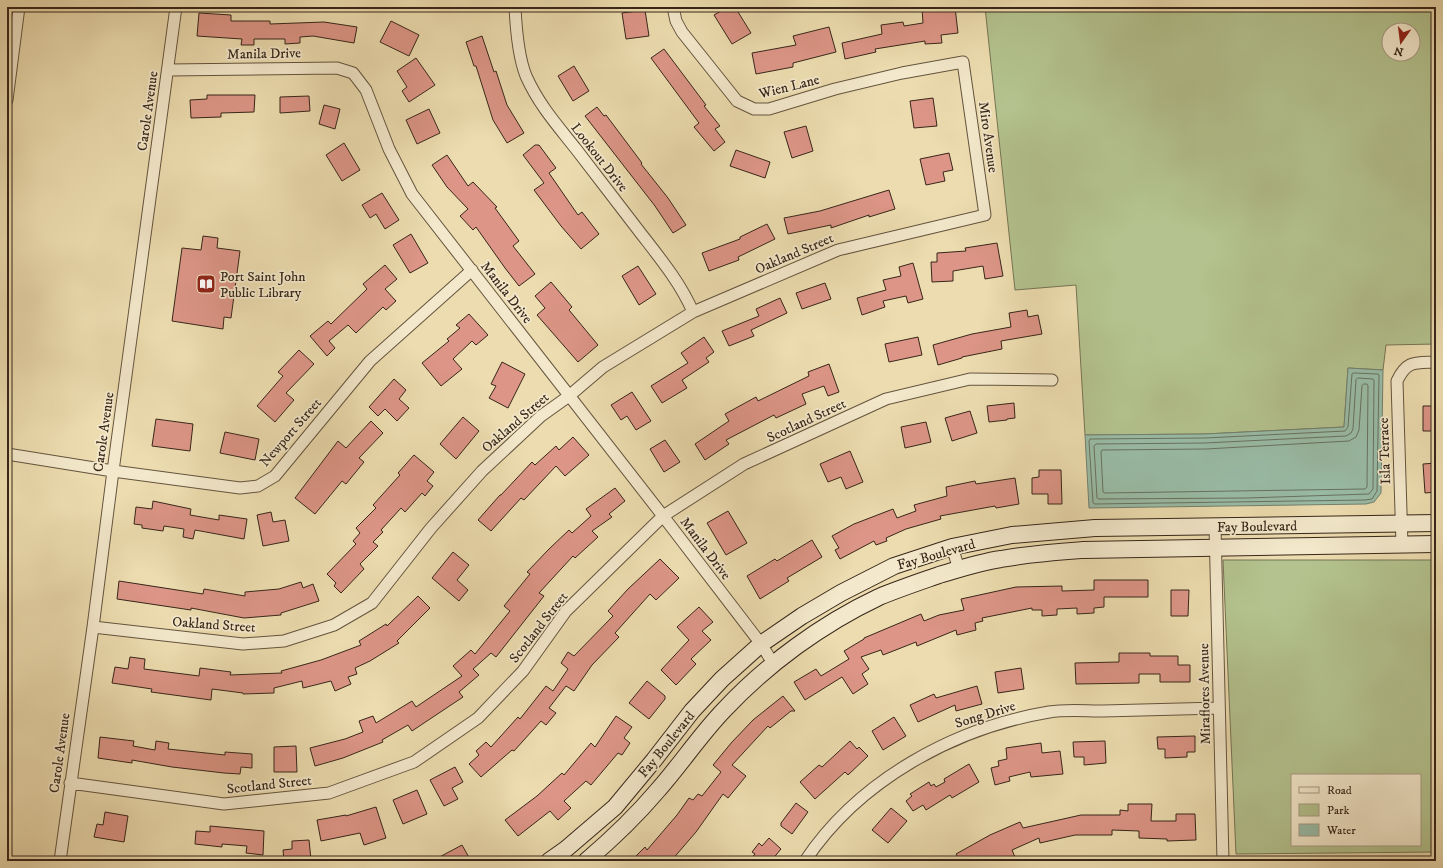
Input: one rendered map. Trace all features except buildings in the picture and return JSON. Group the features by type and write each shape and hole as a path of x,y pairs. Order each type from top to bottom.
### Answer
{"main road":[{"name":"Fay Boulevard","path":"549,861 566,849 614,807 654,760 692,711 722,679 761,644 802,616 841,593 894,566 952,547 1012,535 1095,528 1436,523"},
{"name":"Fay Boulevard","path":"586,861 615,836 658,790 723,710 773,663 805,640 879,598 959,569 1000,559 1041,553 1083,550 1436,544"}],"street":[{"path":"7,100 19,7"},
{"name":"Carole Avenue","path":"60,861 93,627 176,7"},
{"name":"Lookout Drive","path":"515,7 519,49 526,75 537,98 553,121 668,269 686,296 693,312"},
{"name":"Wien Lane","path":"673,7 676,22 682,32 737,101 754,109 769,109 835,89 902,73 963,62"},
{"name":"Miro Avenue","path":"963,62 985,215"},
{"name":"Manila Drive","path":"168,70 337,68 353,73 366,90 389,149 412,194 663,516 761,644 773,663"},
{"name":"Oakland Street","path":"93,627 244,644 284,641 334,625 372,603 431,528 482,471 541,416 569,396 603,367 693,312 838,250 985,215"},
{"name":"Newport Street","path":"7,454 113,471 240,488 258,486 275,476 370,361 472,270"},
{"name":"Isla Terrace","path":"1402,545 1397,381 1402,370 1413,363 1436,362"},
{"name":"Scotland Street","path":"70,783 224,804 329,793 414,762 478,718 522,671 566,611 663,516 744,464 886,399 970,379 1052,380"},
{"name":"Miraflores Avenue","path":"1215,526 1223,861"},
{"path":"952,547 959,569"},
{"name":"Song Drive","path":"805,861 816,845 851,807 896,771 954,739 998,723 1050,712 1219,708"}],"green space":[{"path":"985,7 1432,7 1431,140 1436,140 1436,344 1386,345 1383,370 1348,368 1344,427 1205,434 1085,435 1076,285 1015,290"},
{"path":"1223,560 1436,560 1436,852 1236,854"}],"water":[{"path":"1348,368 1383,370 1381,493 1374,502 1366,504 1089,508 1085,435 1205,434 1344,427"}],"place":[{"name":"Port Saint John Public Library","path":"206,284"}]}
